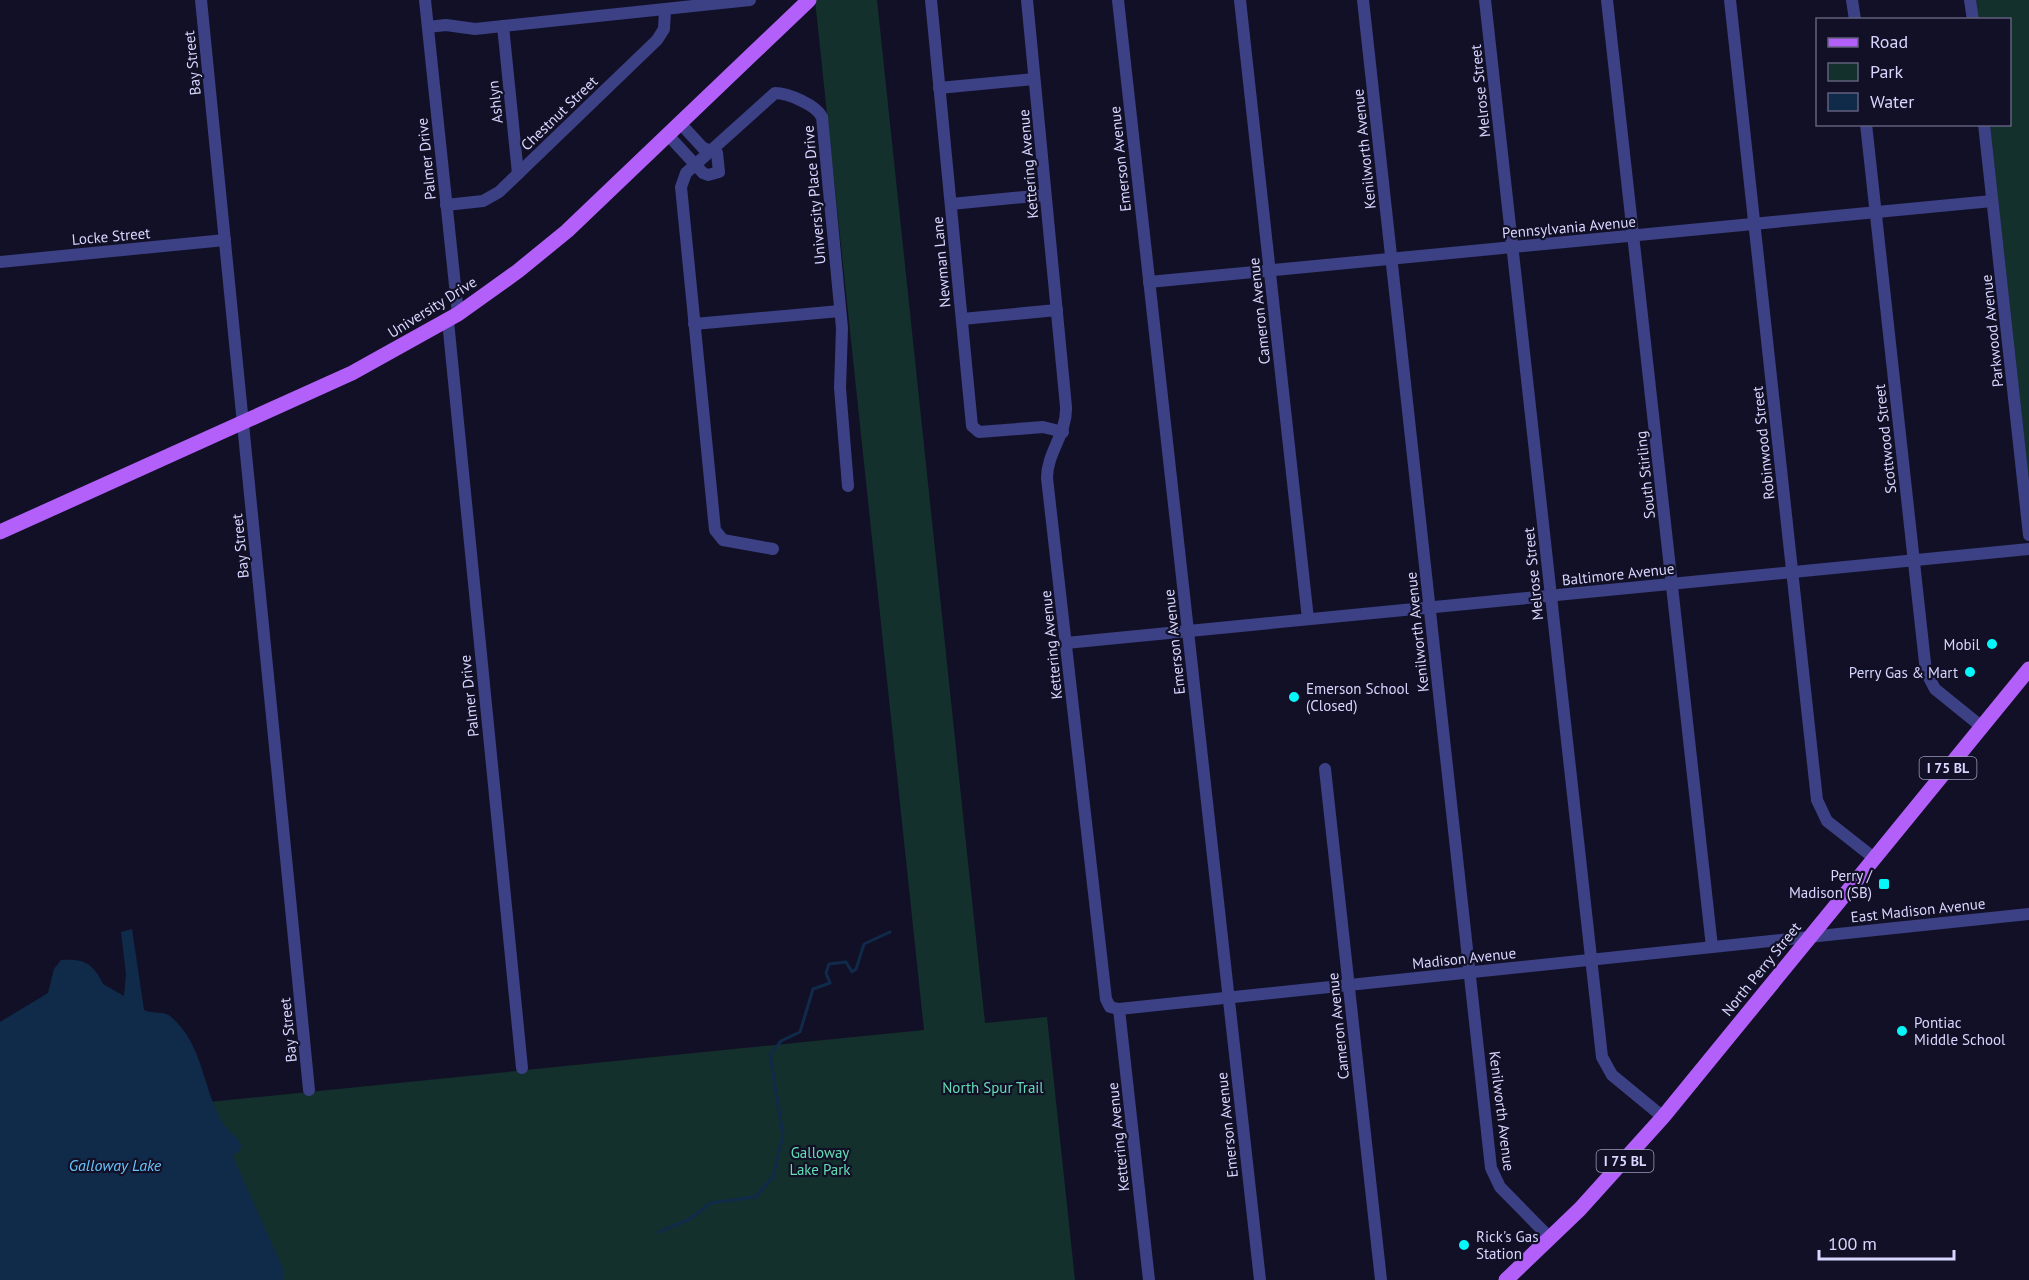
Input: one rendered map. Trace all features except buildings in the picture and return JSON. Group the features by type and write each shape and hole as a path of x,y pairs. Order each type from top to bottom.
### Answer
{"main road":[{"name":"University Drive","path":"0,532 374,362 453,317 550,245 809,0"},
{"name":"North Perry Street","path":"1506,1280 1550,1238 1663,1117 2029,669"}],"street":[{"name":"Bay Street","path":"201,0 309,1090"},
{"name":"Palmer Drive","path":"425,0 446,205 453,317 522,1068"},
{"path":"428,27 449,26 473,29 750,0"},
{"name":"Newman Lane","path":"931,0 974,429 982,433 1043,427 1063,432"},
{"name":"Kettering Avenue","path":"1027,0 1066,407 1063,432 1050,456 1047,472 1106,999 1110,1007 1119,1009 1149,1280"},
{"name":"Emerson Avenue","path":"1118,0 1260,1280"},
{"name":"Cameron Avenue","path":"1240,0 1308,619"},
{"name":"Kenilworth Avenue","path":"1363,0 1493,1174 1500,1187 1550,1238"},
{"name":"Melrose Street","path":"1485,0 1604,1064 1612,1075 1663,1117"},
{"name":"South Stirling","path":"1607,0 1712,947"},
{"name":"Robinwood Street","path":"1730,0 1818,805 1830,824 1874,858"},
{"path":"1852,0 1854,18"},
{"path":"1970,0 1973,18"},
{"name":"Chestnut Street","path":"446,205 490,199 660,37 665,25 665,10"},
{"name":"Ashlyn","path":"503,26 518,174"},
{"path":"939,88 1034,79"},
{"name":"University Place Drive","path":"773,549 723,540 716,534 681,185 685,175 696,164 773,93 782,93 819,111 823,120 843,345 840,388 848,486"},
{"path":"668,135 706,174 719,172 719,156 703,148 680,123"},
{"name":"Scottwood Street","path":"1866,126 1927,675 1938,692 1982,727"},
{"name":"Parkwood Avenue","path":"1984,126 2029,535"},
{"path":"951,204 1046,195"},
{"name":"Pennsylvania Avenue","path":"1149,282 1992,201"},
{"name":"Locke Street","path":"0,262 225,240"},
{"path":"694,324 840,310"},
{"path":"962,319 1057,310"},
{"name":"Baltimore Avenue","path":"1066,643 2029,549"},
{"name":"Cameron Avenue","path":"1325,769 1382,1280"},
{"name":"East Madison Avenue","path":"1811,936 2029,914"},
{"name":"Madison Avenue","path":"1119,1009 1811,936"}],"green space":[{"name":"Galloway Lake Park","path":"815,0 877,0 985,1023 1047,1017 1075,1280 106,1280 0,1123 924,1030"},
{"path":"1976,0 2029,0 2029,481 1990,126 2011,126 2011,18 1978,18"}],"water":[{"name":"Galloway Lake","path":"132,929 144,1010 170,1016 190,1040 216,1110 225,1126 241,1144 240,1151 233,1155 234,1159 283,1268 284,1280 0,1280 0,1022 48,993 54,969 61,960 82,961 92,967 103,984 124,996 126,974 121,932"}],"waterway":[{"path":"659,1232 690,1219 710,1203 755,1197 773,1177 783,1135 770,1055 781,1041 800,1032 813,989 830,983 826,973 829,964 846,962 852,972 856,969 864,944 890,932"}],"place":[{"name":"Mobil","path":"1992,644"},
{"name":"Perry Gas & Mart","path":"1970,672"},
{"name":"Emerson School (Closed)","path":"1294,697"},
{"name":"Perry / Madison (SB)","path":"1884,884"},
{"name":"Pontiac Middle School","path":"1902,1031"},
{"name":"Rick's Gas Station","path":"1464,1245"}],"park label":[{"name":"North Spur Trail","path":"993,1087"}]}
